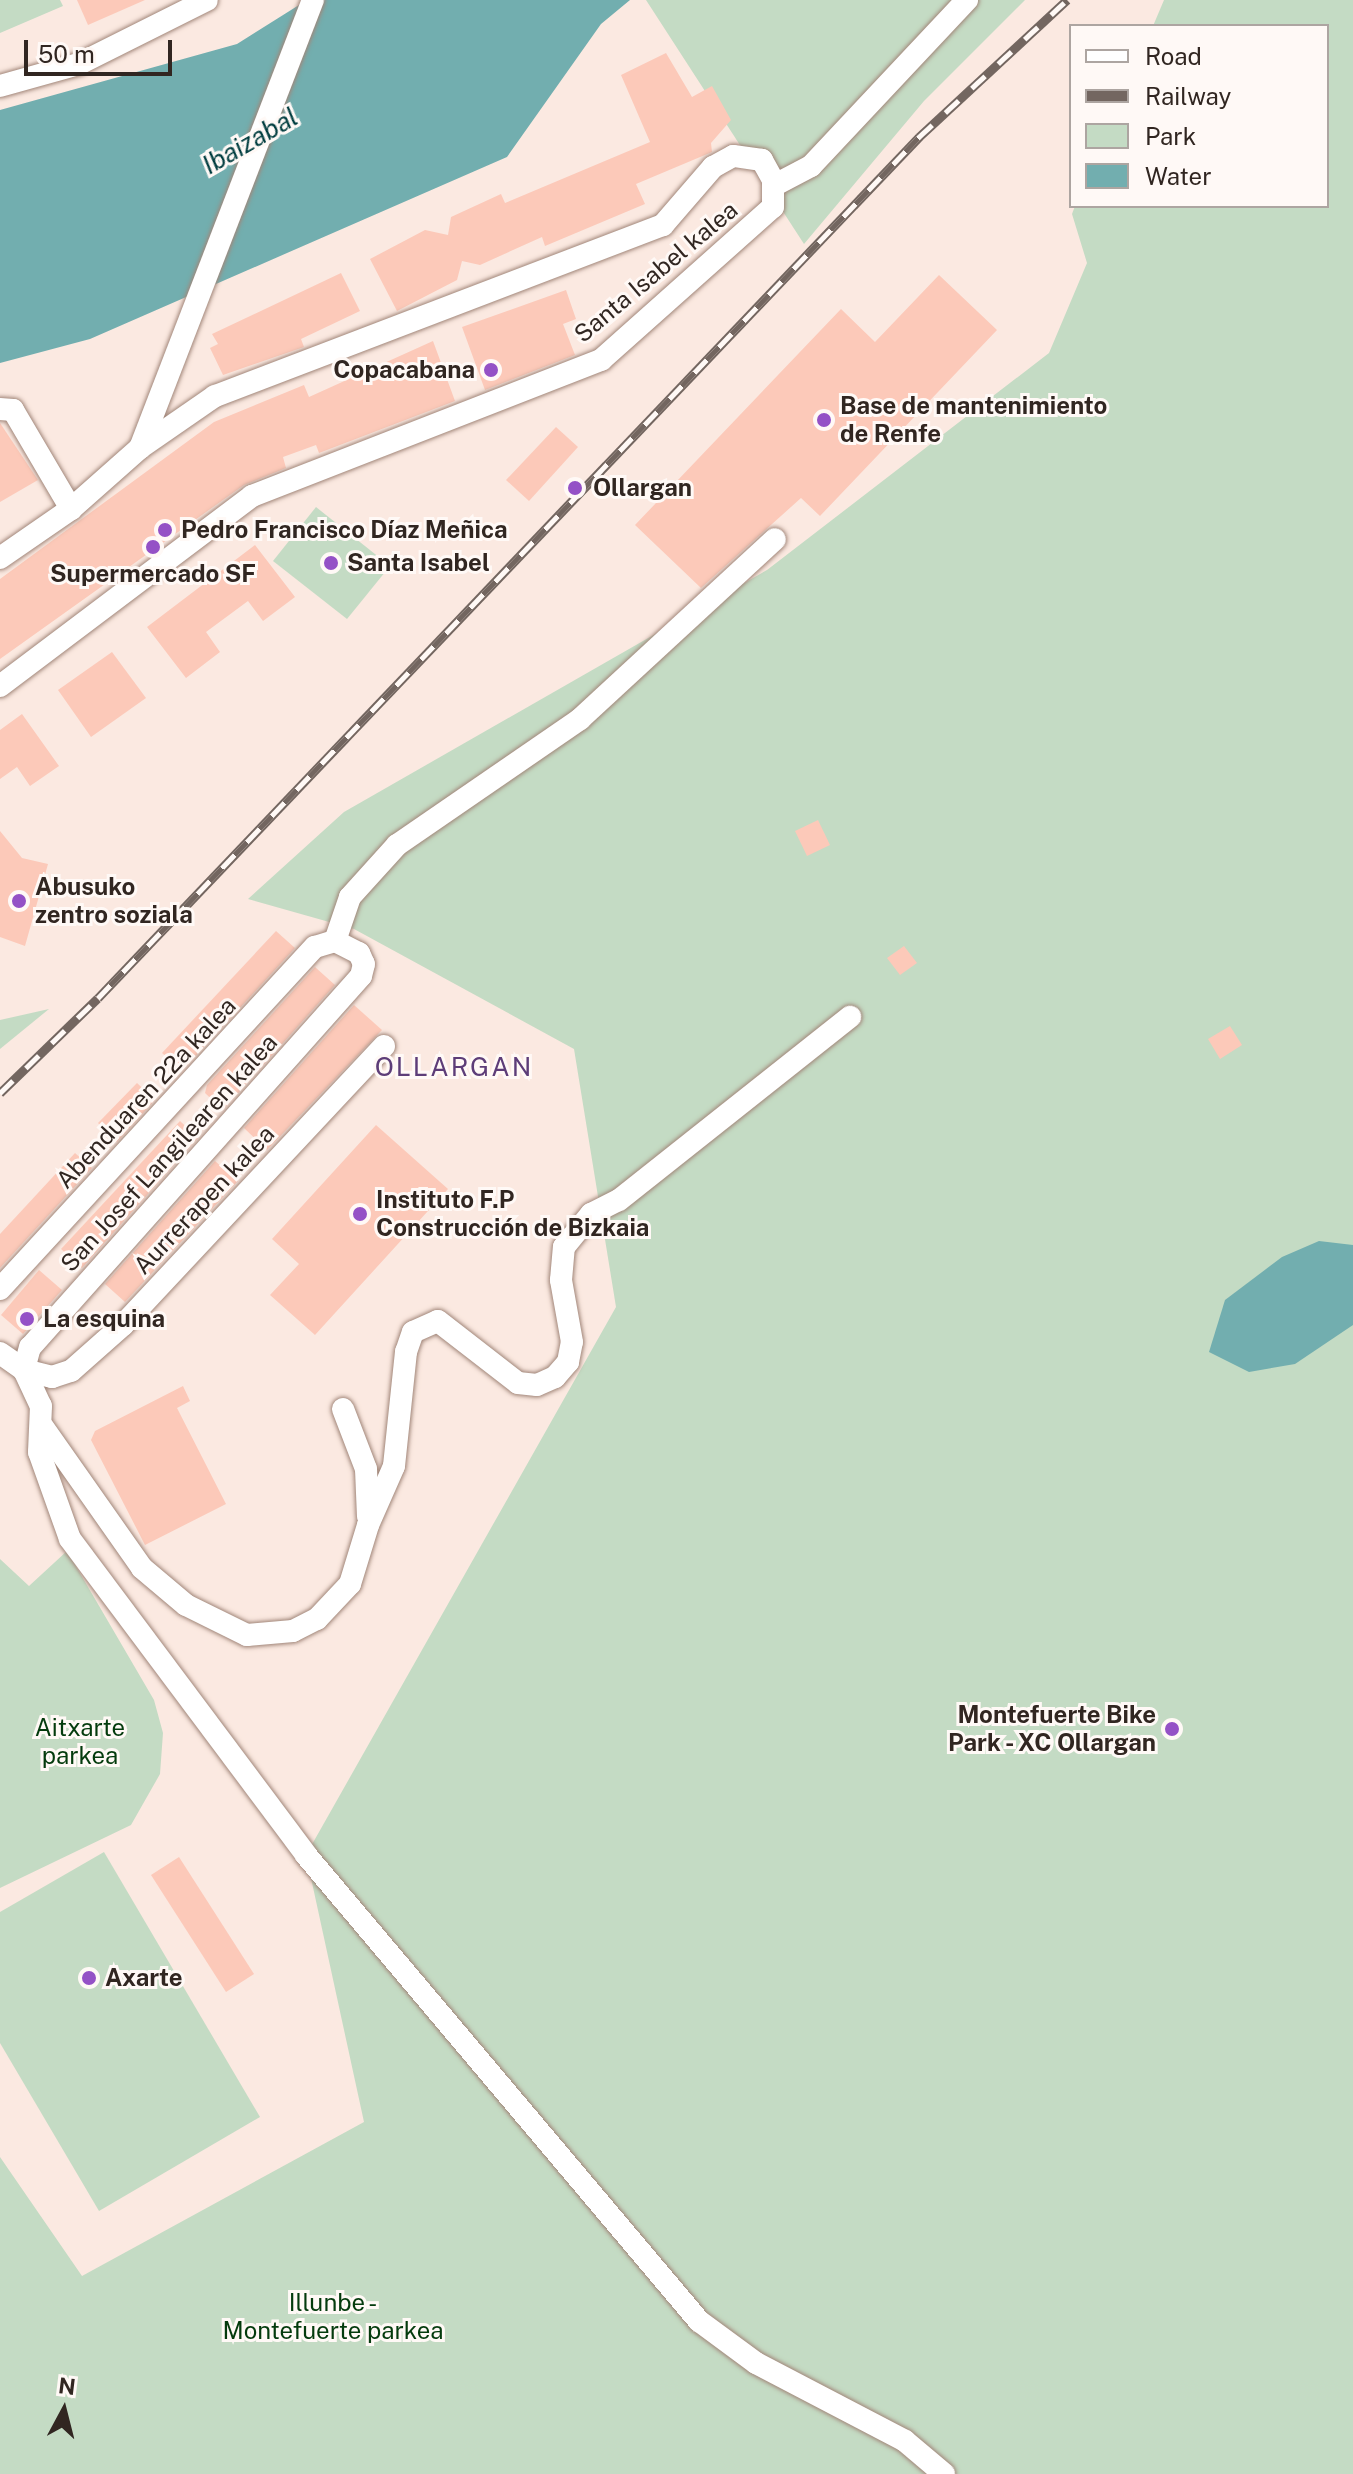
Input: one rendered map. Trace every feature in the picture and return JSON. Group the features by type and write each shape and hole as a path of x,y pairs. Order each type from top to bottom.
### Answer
{"street":[{"path":"0,86 79,64 207,0"},
{"path":"140,448 156,414 313,0"},
{"path":"773,186 811,166 967,0"},
{"name":"Santa Isabel kalea","path":"0,686 252,496 601,360 773,207 773,186 762,160 733,156 713,167 663,225 215,396"},
{"path":"170,376 190,395 215,396"},
{"path":"0,558 71,509 140,448 215,396"},
{"path":"0,409 13,410 71,509"},
{"path":"335,941 350,897 397,845 580,719 775,539"},
{"name":"San Josef Langilearen kalea","path":"24,1370 30,1347 361,976 364,964 359,953 335,941"},
{"name":"Abenduaren 22a kalea","path":"0,1289 315,947 335,941"},
{"path":"43,1427 142,1568 186,1605 237,1632 293,1631 317,1619 350,1584 368,1525 394,1466 406,1352 413,1332 438,1321 518,1383 537,1385 555,1377 568,1362 572,1342 561,1280 564,1247 582,1225 850,1017"},
{"name":"Aurrerapen kalea","path":"24,1370 52,1377 71,1371 123,1325 384,1046"},
{"path":"0,1353 24,1370 41,1406 43,1427 39,1452 70,1539 306,1855 641,2257 699,2321 730,2346 905,2441 944,2474"},
{"path":"343,1409 366,1469 368,1525"}],"green space":[{"path":"0,0 60,0 63,6 0,33"},
{"path":"646,0 1025,0 924,101 804,244"},
{"name":"Illunbe - Montefuerte parkea","path":"1164,0 1353,0 1353,2474 0,2474 0,2157 82,2276 364,2122 306,1855 616,1307 574,1049 354,929 248,899 344,812 767,570 1049,353 1087,263 1072,214 1074,208 1329,208 1329,24 1154,24"},
{"name":"Santa Isabel","path":"316,507 390,566 347,619 273,561"},
{"path":"49,1009 0,1049 0,1020"},
{"name":"Aitxarte parkea","path":"67,1551 154,1700 163,1733 160,1774 131,1825 0,1888 0,1559 29,1586"},
{"name":"Axarte","path":"104,1852 260,2117 99,2211 0,2043 0,1912"}],"water":[{"name":"Ibaizabal","path":"307,0 630,0 601,24 507,157 90,339 0,363 0,110 237,44"},
{"path":"1319,1241 1353,1245 1353,1325 1295,1364 1249,1372 1209,1352 1225,1300 1282,1257"}],"building":[{"path":"77,0 145,0 88,25"},
{"path":"666,53 692,97 712,86 731,120 711,143 712,152 636,184 645,204 545,246 542,237 480,265 462,261 457,280 397,311 370,259 425,230 448,235 451,217 501,194 505,203 650,142 621,75"},
{"path":"341,273 360,311 301,339 304,347 223,375 210,348 218,344 212,334"},
{"name":"Base de mantenimiento de Renfe","path":"939,275 997,330 820,516 801,498 701,588 635,525 841,309 875,342"},
{"path":"566,290 576,319 563,324 575,355 485,390 462,327"},
{"path":"433,341 455,401 319,453 316,445 283,457 286,468 244,485 0,659 0,579 214,422 304,385 309,397"},
{"path":"0,423 38,480 0,502"},
{"path":"556,427 578,447 529,501 506,480"},
{"path":"255,545 295,597 263,621 248,601 206,632 220,652 186,678 147,627"},
{"path":"112,652 146,698 91,737 58,690"},
{"path":"22,714 59,766 30,786 17,767 0,779 0,730"},
{"path":"818,820 830,845 807,856 795,831"},
{"name":"Abusuko zentro soziala","path":"0,831 22,858 48,864 25,946 0,937"},
{"path":"276,931 295,948 182,1071 162,1053"},
{"path":"904,946 917,963 900,975 887,958"},
{"path":"315,967 335,985 223,1110 205,1093 207,1085"},
{"path":"354,1005 382,1030 267,1150 244,1128"},
{"path":"1230,1026 1242,1045 1220,1059 1208,1039"},
{"path":"137,1083 155,1100 117,1142 98,1123"},
{"path":"180,1121 198,1138 82,1268 61,1249"},
{"name":"Instituto F.P Construcción de Bizkaia","path":"376,1125 448,1189 315,1335 270,1295 299,1264 272,1239"},
{"path":"75,1153 92,1168 0,1268 0,1234"},
{"path":"215,1161 238,1181 125,1302 105,1284"},
{"path":"39,1270 62,1290 23,1334 1,1315"},
{"path":"183,1386 190,1401 177,1408 226,1504 145,1545 91,1440 95,1431"},
{"path":"179,1857 254,1974 226,1992 151,1875"}],"railway":[{"path":"0,1093 98,998 919,137 1067,0"}],"place":[{"name":"Copacabana","path":"491,370"},
{"name":"Base de mantenimiento de Renfe","path":"824,420"},
{"name":"Ollargan","path":"575,488"},
{"name":"Pedro Francisco Díaz Meñica","path":"165,530"},
{"name":"Supermercado SF","path":"153,547"},
{"name":"Santa Isabel","path":"331,563"},
{"name":"Abusuko zentro soziala","path":"19,901"},
{"name":"Instituto F.P Construcción de Bizkaia","path":"360,1214"},
{"name":"La esquina","path":"27,1319"},
{"name":"Montefuerte Bike Park - XC Ollargan","path":"1172,1729"},
{"name":"Axarte","path":"89,1978"}],"district":[{"name":"OLLARGAN","path":"454,1067"}]}
